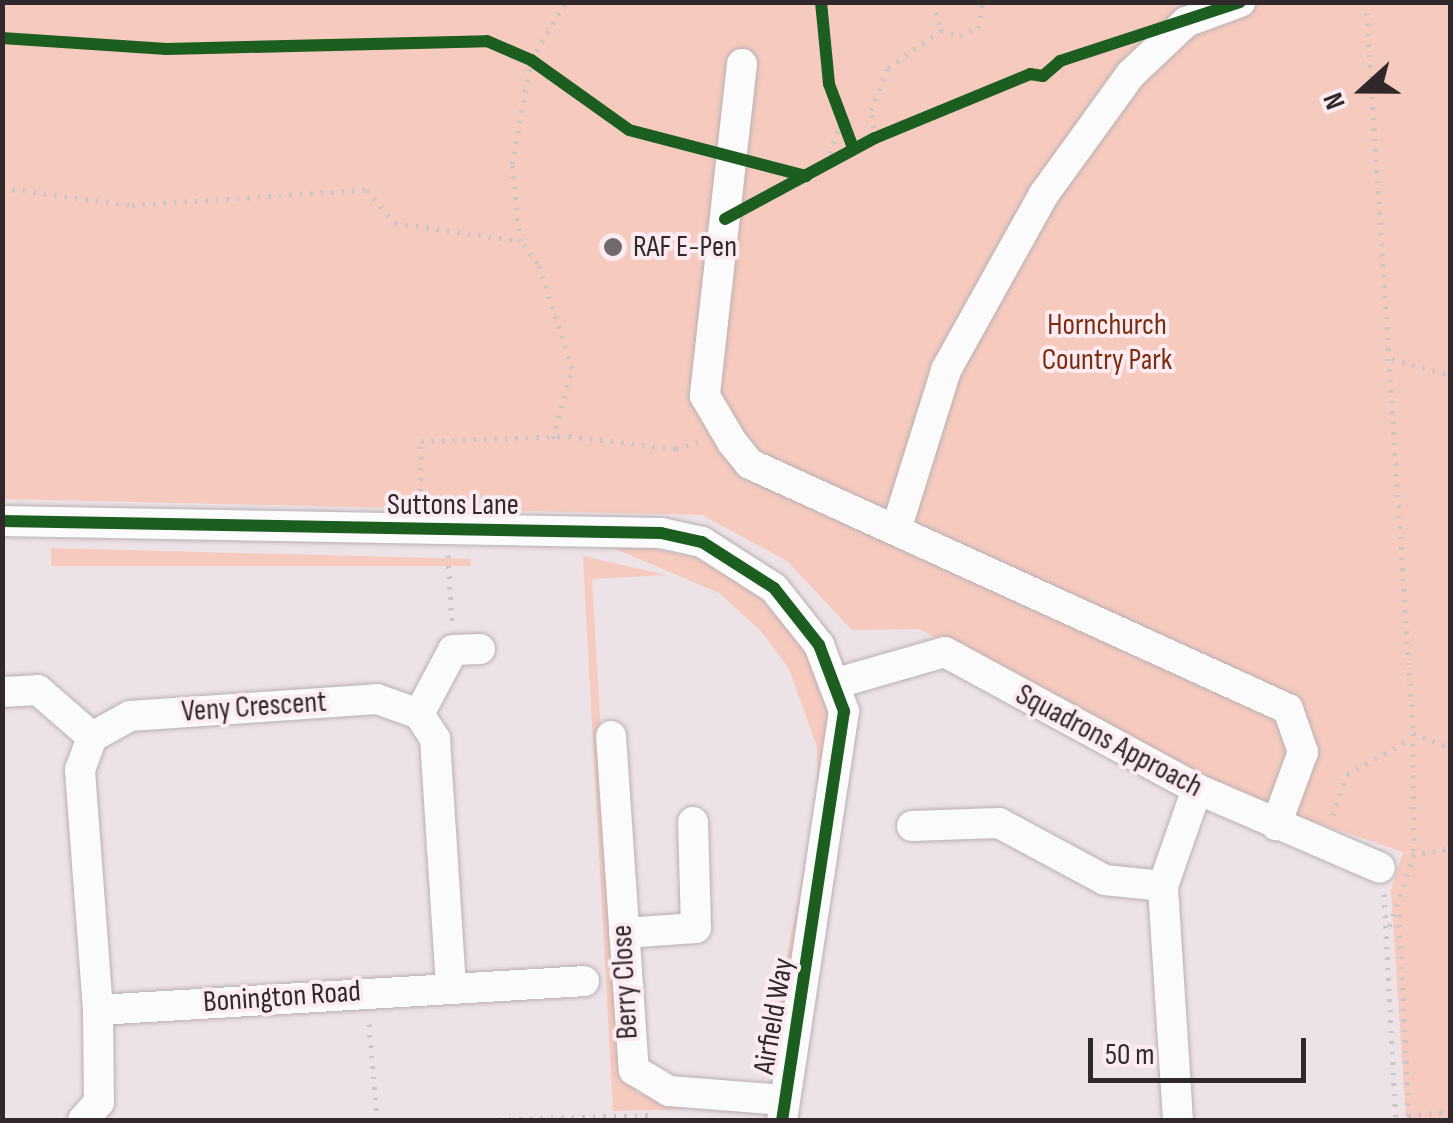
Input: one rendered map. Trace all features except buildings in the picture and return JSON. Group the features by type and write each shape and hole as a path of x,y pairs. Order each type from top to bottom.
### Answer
{"street":[{"path":"896,530 946,370 1044,194 1131,74 1186,22 1240,2"},
{"path":"742,64 738,155 705,396 750,464 1288,710 1303,752 1276,825"},
{"name":"Suttons Lane","path":"2,521 661,533 702,542 774,588 837,683"},
{"path":"450,984 434,739 418,714 466,650"},
{"name":"Squadrons Approach","path":"837,683 944,652 1197,789 1380,868"},
{"name":"Airfield Way","path":"783,1110 843,752 837,683"},
{"path":"2,692 38,690 92,738 80,770 98,1010 99,1102 83,1120"},
{"name":"Veny Crescent","path":"92,738 130,716 377,699 418,714"},
{"name":"Berry Close","path":"611,736 634,1070 668,1091 783,1110"},
{"path":"1178,1120 1163,886 1197,789"},
{"path":"624,934 696,928 692,822"},
{"path":"912,826 999,823 1104,880 1163,886"},
{"name":"Bonington Road","path":"98,1010 450,984 584,981"}],"path":[{"path":"552,438 572,368 538,262 520,241 512,164 531,60 566,2"},
{"path":"933,2 941,30"},
{"path":"875,138 871,110 888,68 941,30 970,34 983,2"},
{"path":"1366,2 1392,359 1412,736 1414,854 1400,910 1408,1118 1450,1112"},
{"path":"516,53 546,72"},
{"path":"835,102 853,148"},
{"path":"827,164 841,120"},
{"path":"806,176 853,148 892,131"},
{"path":"2,188 132,205 367,190 395,224 520,241"},
{"path":"1392,359 1450,374"},
{"path":"420,508 422,441 552,438 676,449 708,428"},
{"path":"448,552 466,650"},
{"path":"1322,846 1347,774 1412,736 1450,748"},
{"path":"1414,854 1450,848"},
{"path":"1380,868 1388,928 1396,1120"},
{"path":"1388,928 1400,910"},
{"path":"366,991 377,1120"},
{"path":"488,1120 658,1114"}],"green space":[{"name":"Hornchurch Country Park","path":"2,3 1450,3 1450,1120 1406,1120 1391,890 1403,852 1255,802 919,629 852,630 787,561 702,515 3,499"},
{"path":"645,547 696,558 753,589 810,656 831,717 777,1063 763,1079 818,798 817,747 789,669 761,631 719,593 613,548"},
{"path":"51,548 470,559 471,566 51,566"},
{"path":"583,556 666,575 592,579 620,1068 638,1093 688,1109 613,1111"}],"cycle path":[{"path":"821,2 829,84 853,148"},
{"path":"725,219 875,138 1030,74 1043,76 1060,61 1240,2"},
{"path":"2,38 167,49 487,41 531,60 629,130 806,176"},
{"path":"2,521 661,533 702,542 774,588 819,645 844,711 782,1120"}],"place":[{"name":"RAF E-Pen","path":"613,247"}]}
